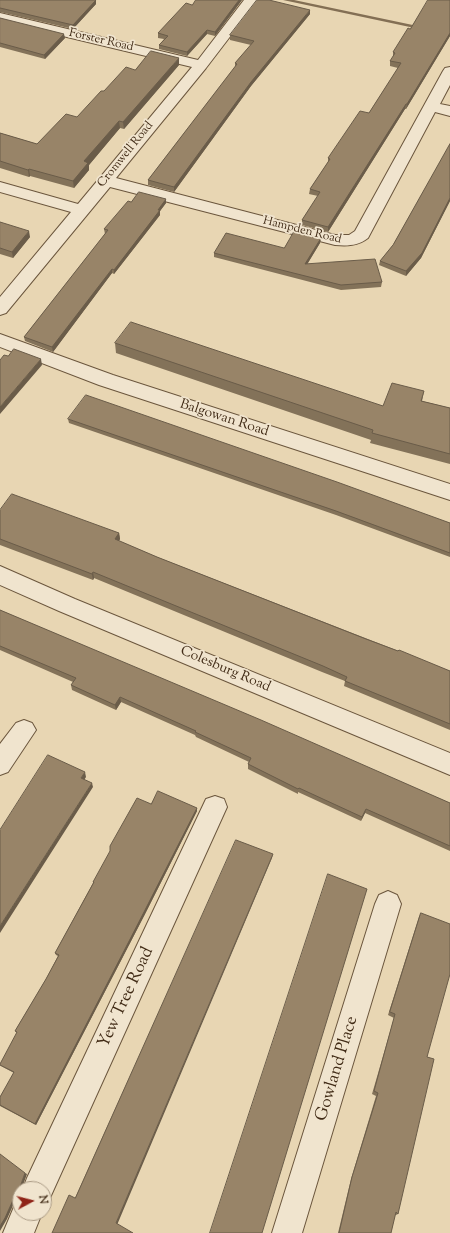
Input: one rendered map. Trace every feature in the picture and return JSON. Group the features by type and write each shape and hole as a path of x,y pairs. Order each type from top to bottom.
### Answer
{"street":[{"name":"Cromwell Road","path":"0,309 158,116 202,65 251,0"},
{"name":"Forster Road","path":"0,17 202,65"},
{"name":"Hampden Road","path":"107,180 327,238 348,242 356,239 362,234 450,71"},
{"path":"432,106 450,111"},
{"path":"0,186 81,210"},
{"name":"Balgowan Road","path":"0,340 106,380 450,492"},
{"name":"Colesburg Road","path":"0,575 75,608 450,764"},
{"path":"0,764 24,730"},
{"name":"Yew Tree Road","path":"42,1181 215,807"},
{"name":"Gowland Place","path":"287,1233 388,904"},
{"path":"18,1233 23,1221"}],"building":[{"path":"0,0 96,0 73,25 0,8"},
{"path":"196,0 239,0 215,32 207,30 187,52 159,45 168,36 158,33 186,3 192,5"},
{"path":"257,0 269,0 310,10 251,82 174,187 148,180 237,64 235,63 254,41 230,35"},
{"path":"428,0 450,0 450,33 407,104 328,227 302,220 320,192 310,189 330,159 328,158 360,111 369,113 401,63 390,61 395,53 393,52 408,28 410,29"},
{"path":"0,18 64,34 44,55 0,43"},
{"path":"151,51 179,58 123,122 119,121 84,161 88,163 73,181 29,169 28,170 0,161 0,133 37,144 66,114 77,117 126,67 135,70"},
{"path":"450,144 450,198 422,253 406,271 380,261 393,245"},
{"path":"139,192 166,199 158,210 160,210 114,270 112,269 52,347 24,337 108,230 104,229 128,201 131,202"},
{"path":"0,222 29,231 12,252 0,248"},
{"path":"294,232 321,238 305,264 375,259 382,282 341,285 214,253 226,233 284,248"},
{"path":"131,322 383,406 392,383 424,391 421,401 450,408 450,454 372,433 373,430 115,343"},
{"path":"14,349 41,359 0,407 0,360 4,355 8,356"},
{"path":"86,395 450,523 450,553 336,511 68,419"},
{"path":"12,494 119,533 115,539 157,557 450,671 450,724 345,681 347,677 323,666 93,572 92,574 0,539 0,510"},
{"path":"0,610 261,720 450,803 450,846 366,809 362,817 299,788 298,789 248,764 251,758 195,732 196,731 120,697 115,705 71,685 76,678 0,646"},
{"path":"48,755 85,772 81,778 92,783 0,926 0,830"},
{"path":"158,791 197,808 35,1124 0,1105 0,1097 14,1072 0,1064 17,1032 15,1031 59,955 55,953 110,851 110,846 137,798 151,804"},
{"path":"236,840 273,854 116,1223 133,1233 52,1233 69,1195 75,1198"},
{"path":"328,874 367,889 262,1233 210,1233"},
{"path":"421,913 450,924 450,974 427,1057 434,1059 398,1214 396,1212 391,1233 339,1233 352,1177 378,1093 374,1091 395,1014 390,1012"},
{"path":"0,1154 25,1173 22,1181 12,1181 12,1202 0,1226"}],"waterway":[{"path":"286,0 424,28"}]}
